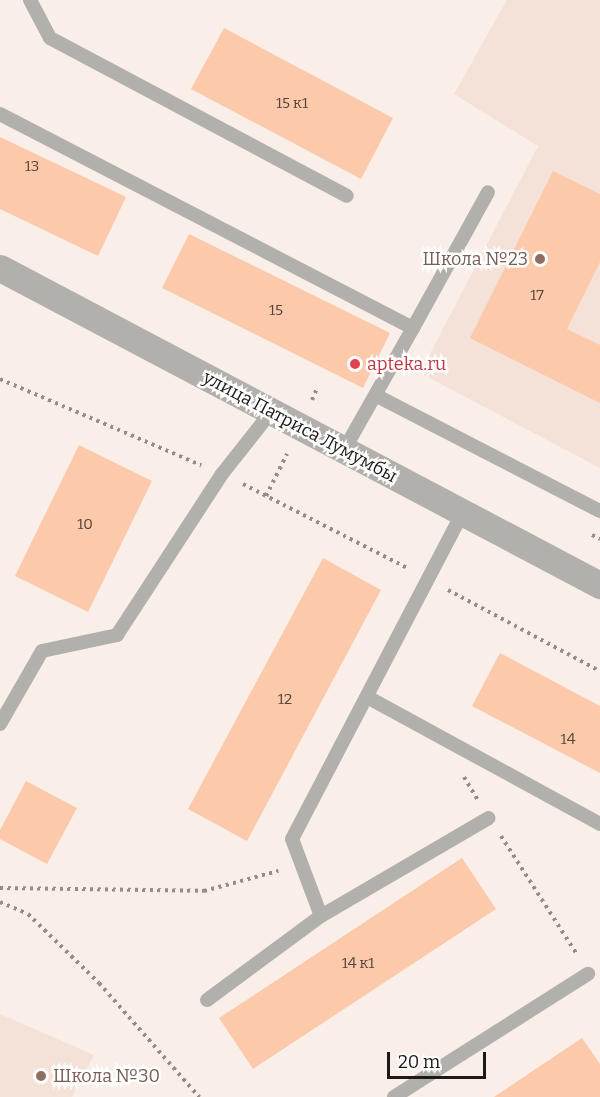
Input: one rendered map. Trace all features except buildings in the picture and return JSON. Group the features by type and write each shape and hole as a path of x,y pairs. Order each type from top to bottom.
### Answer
{"street":[{"name":"улица Патриса Лумумбы","path":"0,268 600,585"}],"lane":[{"path":"30,0 50,38 347,196"},
{"path":"0,114 413,328"},
{"path":"344,450 377,396 488,192"},
{"path":"377,396 600,511"},
{"path":"0,724 42,651 117,635 222,474 271,412"},
{"path":"321,916 292,839 369,698 425,578 463,512"},
{"path":"369,698 600,824"},
{"path":"207,1000 321,916 489,818"},
{"path":"394,1097 588,974"}],"path":[{"path":"0,379 222,474 600,671"},
{"path":"266,496 290,447"},
{"path":"436,733 588,974"},
{"path":"0,888 204,891 302,864"},
{"path":"0,902 28,914 99,983 199,1097"}],"shaded area":[{"name":"Школа №23","path":"507,0 600,0 600,468 420,373 538,146 454,94"},
{"name":"Школа №30","path":"0,1014 94,1055 72,1097 0,1097"}],"place":[{"name":"Школа №23","path":"540,259"},
{"name":"apteka.ru","path":"355,364"},
{"name":"Школа №30","path":"41,1076"}]}
